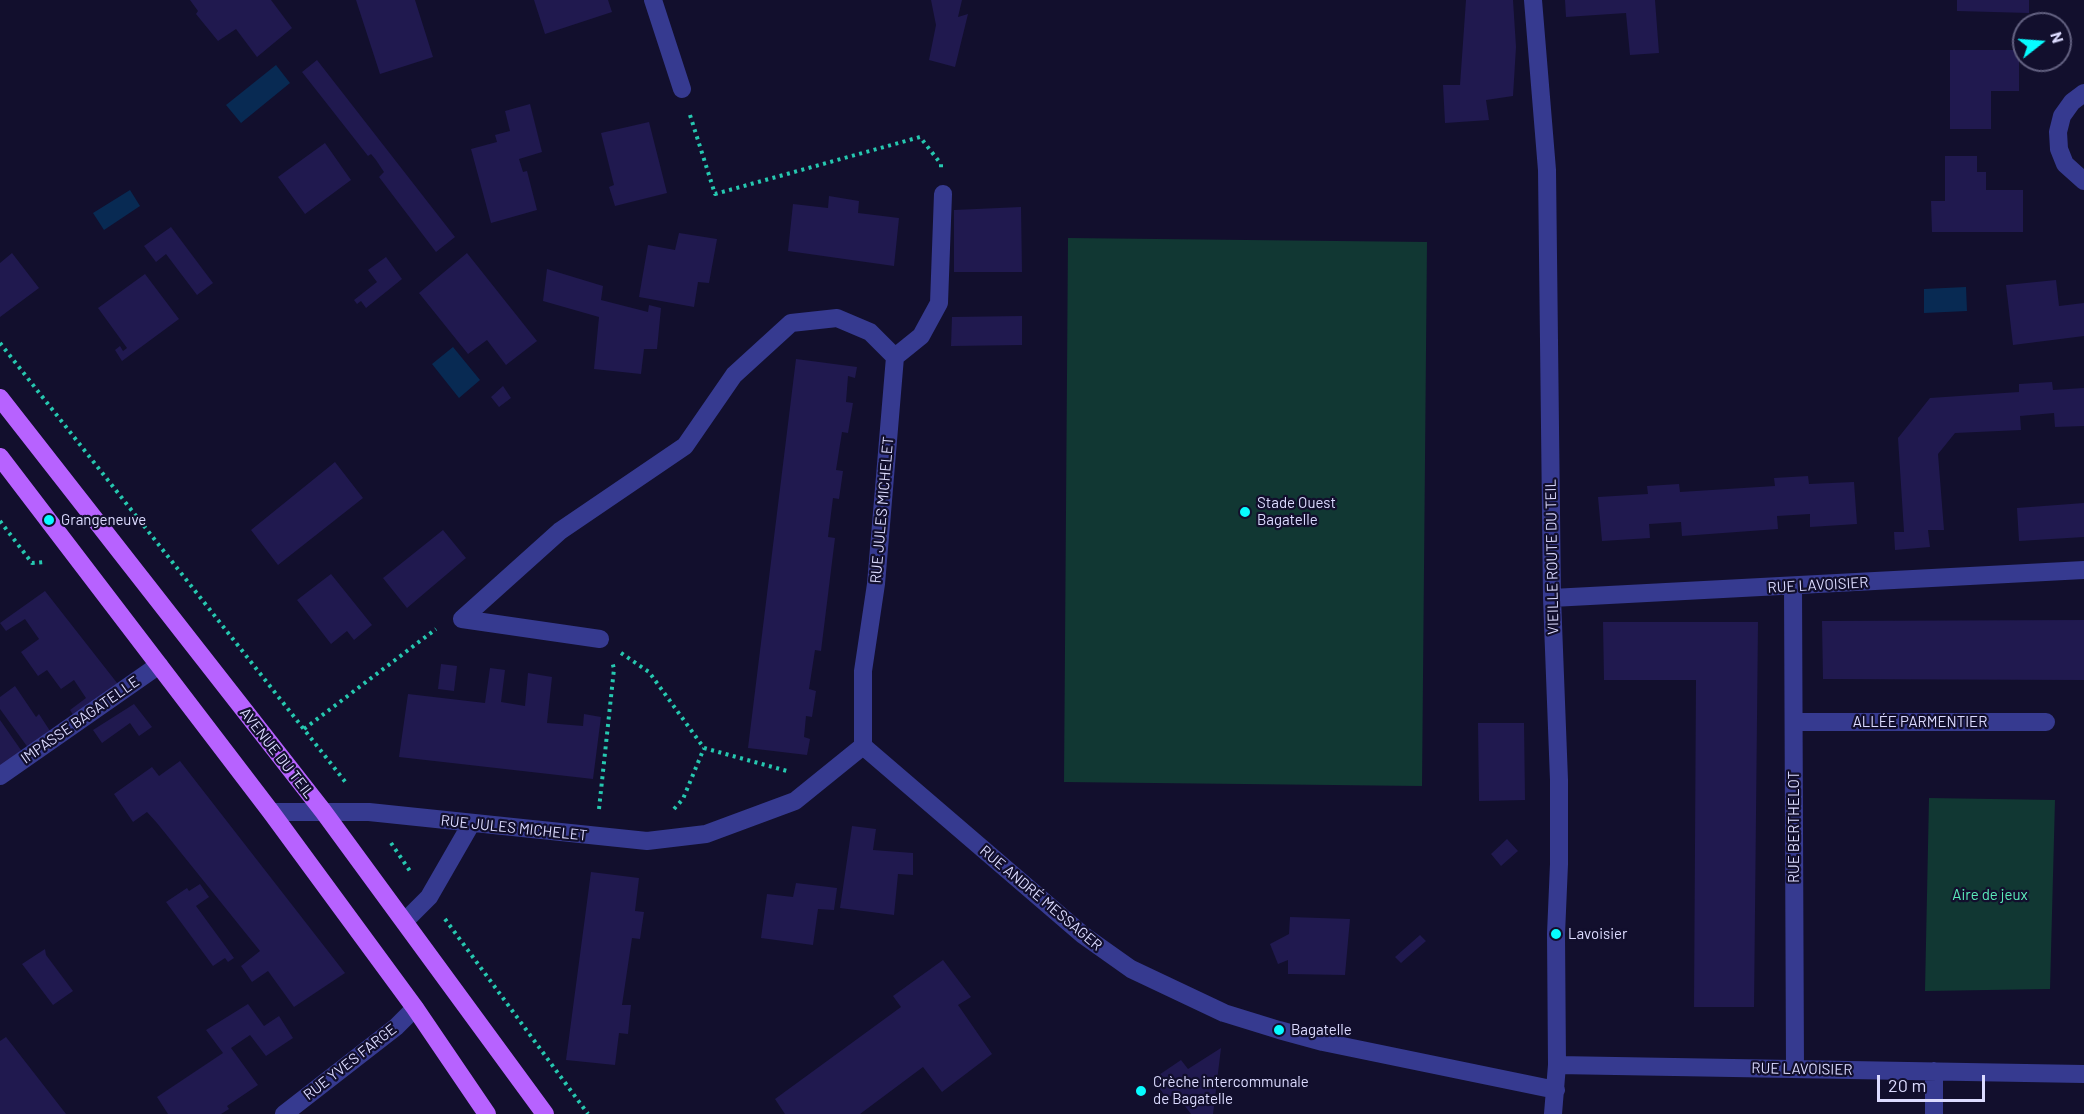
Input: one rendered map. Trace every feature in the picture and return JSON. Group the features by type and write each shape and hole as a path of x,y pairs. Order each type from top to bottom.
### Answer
{"main road":[{"name":"AVENUE DU TEIL","path":"0,398 323,811 545,1114"},
{"path":"0,457 270,812 415,1008 487,1114"}],"street":[{"path":"653,0 682,89"},
{"name":"VIEILLE ROUTE DU TEIL","path":"1533,0 1547,170 1552,598 1559,780 1556,934 1557,1065 1553,1114"},
{"path":"2084,93 2072,102 2062,116 2058,132 2059,149 2066,164 2084,181"},
{"path":"462,619 560,531 685,446 734,375 792,323 837,318 870,332 895,357 921,336 939,303 943,194"},
{"name":"RUE JULES MICHELET","path":"270,812 369,812 647,841 706,834 795,801 863,746 863,671 876,584 895,357"},
{"name":"RUE LAVOISIER","path":"1552,598 2084,570"},
{"name":"RUE BERTHELOT","path":"1793,586 1795,1069"},
{"path":"462,619 605,642"},
{"name":"IMPASSE BAGATELLE","path":"0,776 159,664"},
{"name":"ALLÉE PARMENTIER","path":"1794,722 2046,722"},
{"name":"RUE ANDRÉ MESSAGER","path":"863,746 1083,935 1131,969 1152,980 1224,1013 1290,1034 1556,1090"},
{"path":"405,921 429,897 471,824"},
{"name":"RUE YVES FARGE","path":"284,1114 396,1027 415,1008"},
{"name":"RUE LAVOISIER","path":"1557,1065 2084,1074"},
{"path":"1934,1071 1934,1114"}],"path":[{"path":"682,89 715,194 920,137 941,164 943,194"},
{"path":"0,343 369,812 588,1114"},
{"path":"304,729 439,627 462,619"},
{"path":"605,642 649,672 704,748 820,780"},
{"path":"596,836 614,669 605,642"},
{"path":"647,841 683,799 704,748"}],"green space":[{"name":"Stade Ouest Bagatelle","path":"1068,238 1427,242 1422,786 1064,782"},
{"name":"Aire de jeux","path":"1929,798 2055,800 2050,989 1925,991"}],"water":[{"path":"276,65 290,83 241,123 226,105"},
{"path":"130,190 140,206 104,230 93,213"},
{"path":"1966,287 1967,311 1924,313 1924,289"},
{"path":"453,347 480,380 459,398 432,364"}],"building":[{"path":"190,0 271,0 292,28 257,57 236,29 218,41 196,14 198,11"},
{"path":"356,0 415,0 433,57 380,74"},
{"path":"534,0 608,0 612,12 545,34"},
{"path":"931,0 962,0 958,17 968,14 955,67 929,60 936,25"},
{"path":"1466,0 1513,0 1516,47 1513,96 1486,100 1489,120 1445,123 1443,85 1460,85"},
{"path":"1565,0 1655,0 1659,53 1630,55 1626,13 1566,17"},
{"path":"1957,0 2029,0 2029,12 1957,11"},
{"path":"1950,50 2012,50 2012,72 2019,72 2019,91 1991,91 1991,129 1950,129"},
{"path":"317,60 455,237 436,252 379,177 384,172 376,160 371,154 368,156 302,72"},
{"path":"530,104 542,152 519,159 523,172 527,171 537,210 491,223 471,149 497,142 495,135 510,131 505,111"},
{"path":"649,122 667,193 615,206 609,187 614,185 601,133"},
{"path":"325,143 351,180 305,214 278,177"},
{"path":"1945,156 1977,156 1977,172 1986,172 1986,190 2023,190 2023,232 1932,232 1931,201 1945,201"},
{"path":"829,196 859,201 858,213 899,218 894,266 788,251 793,204 828,208"},
{"path":"1021,207 1022,272 954,272 954,210"},
{"path":"171,227 213,283 197,295 166,254 156,262 144,246"},
{"path":"679,233 717,239 709,283 698,282 694,307 639,297 648,245 675,250"},
{"path":"12,253 39,288 0,317 0,263"},
{"path":"467,253 537,341 506,365 487,340 468,354 419,293"},
{"path":"386,257 402,279 366,308 361,301 357,304 354,300 377,282 368,270"},
{"path":"547,269 603,286 601,300 648,312 649,305 661,308 657,349 644,349 641,374 594,369 599,317 543,301"},
{"path":"145,274 179,319 122,361 115,350 120,346 123,351 127,348 98,308"},
{"path":"2056,280 2059,306 2084,303 2084,336 2013,345 2006,285"},
{"path":"1022,316 1022,345 951,346 952,317"},
{"path":"796,359 857,367 855,378 848,376 846,402 853,403 848,433 842,432 836,470 843,471 839,499 833,498 828,537 835,538 821,651 815,650 809,689 816,691 812,717 806,716 804,737 810,739 807,755 748,748"},
{"path":"2052,382 2053,390 2084,388 2084,426 2055,427 2054,413 2020,416 2021,430 1955,433 1938,454 1944,530 1928,530 1930,547 1895,550 1894,532 1904,532 1898,438 1930,398 2019,392 2019,384"},
{"path":"503,386 511,398 499,407 491,397"},
{"path":"335,462 363,498 278,565 251,530"},
{"path":"1808,476 1809,484 1854,482 1857,524 1810,527 1810,514 1777,516 1778,529 1682,536 1681,522 1649,524 1650,538 1602,541 1598,497 1648,494 1647,486 1679,484 1680,492 1775,486 1774,478"},
{"path":"2084,503 2084,537 2019,541 2017,508"},
{"path":"443,530 466,558 407,608 383,578"},
{"path":"331,574 372,625 354,640 347,631 331,644 297,600"},
{"path":"45,591 121,688 75,718 70,710 86,698 74,680 61,689 47,670 38,676 21,652 39,639 25,619 6,631 0,623"},
{"path":"2084,620 2084,680 1823,679 1822,621"},
{"path":"1603,622 1758,622 1754,1007 1694,1007 1696,680 1604,680"},
{"path":"441,664 457,666 454,691 438,689"},
{"path":"490,668 505,670 501,702 525,706 528,673 552,677 547,723 583,726 584,714 601,717 593,779 399,757 408,694 485,703"},
{"path":"15,686 36,717 39,714 52,734 29,749 0,709 0,697"},
{"path":"134,704 152,727 139,736 130,723 102,743 93,730"},
{"path":"0,720 23,753 0,768"},
{"path":"1478,723 1524,723 1525,800 1479,801"},
{"path":"180,761 345,973 294,1007 268,971 252,982 241,966 260,951 147,812 133,822 114,794 152,767 159,776"},
{"path":"852,826 876,829 873,850 913,853 913,875 898,874 894,915 840,908"},
{"path":"1507,839 1518,851 1501,866 1491,854"},
{"path":"591,872 639,878 635,911 644,912 640,939 632,938 622,1005 631,1005 628,1034 619,1033 615,1065 566,1060"},
{"path":"796,883 837,888 834,910 818,909 813,945 761,938 767,894 793,897"},
{"path":"200,884 209,897 196,906 234,958 228,962 225,958 213,966 166,902 187,888 189,891"},
{"path":"1290,917 1350,919 1345,975 1288,974 1288,960 1278,964 1270,944 1289,934"},
{"path":"1420,935 1426,941 1401,963 1395,957"},
{"path":"45,949 46,955 73,991 53,1005 22,964"},
{"path":"943,960 971,997 958,1005 992,1054 942,1092 923,1067 860,1114 785,1114 775,1099 901,1007 893,996"},
{"path":"248,1004 264,1026 279,1016 293,1038 266,1056 250,1035 231,1048 258,1085 227,1106 229,1109 221,1114 168,1114 157,1097 223,1053 206,1030"},
{"path":"6,1037 66,1114 0,1114 0,1041"},
{"path":"1221,1048 1213,1114 1191,1114 1175,1093 1167,1099 1153,1079 1181,1060 1188,1069"}],"place":[{"name":"Stade Ouest Bagatelle","path":"1245,512"},
{"name":"Grangeneuve","path":"49,520"},
{"name":"Lavoisier","path":"1556,934"},
{"name":"Bagatelle","path":"1279,1030"},
{"name":"Crèche intercommunale de Bagatelle","path":"1141,1091"}]}
